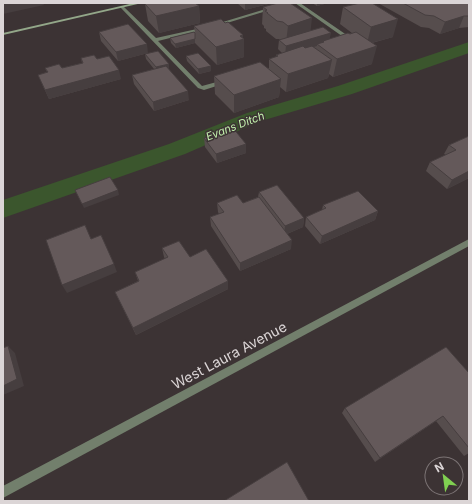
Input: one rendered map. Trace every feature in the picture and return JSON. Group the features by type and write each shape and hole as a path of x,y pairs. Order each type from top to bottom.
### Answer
{"main road":[{"path":"3,34 140,3"}],"street":[{"path":"287,5 296,3 352,40 354,43 351,45"},
{"path":"123,7 200,87 204,88 230,81"},
{"path":"156,40 280,7"},
{"name":"West Laura Avenue","path":"3,492 469,242"}],"building":[{"path":"195,3 199,6 156,16 145,4"},
{"path":"278,3 290,3 312,18 288,26 283,22 277,21 265,11 267,10 263,7"},
{"path":"360,3 372,3 398,19 371,27 343,7"},
{"path":"403,3 469,3 469,16 464,16 445,22 434,16 425,15"},
{"path":"221,19 225,23 228,22 243,35 240,36 244,39 216,47 194,26"},
{"path":"128,24 147,44 116,52 99,32"},
{"path":"323,27 331,33 286,46 279,40"},
{"path":"194,32 195,39 175,44 170,38"},
{"path":"356,32 377,46 337,59 317,44 348,33 350,34"},
{"path":"303,46 305,48 312,46 332,60 288,74 269,59 278,56 276,55"},
{"path":"158,51 169,64 156,67 145,54"},
{"path":"198,53 211,66 198,69 186,56"},
{"path":"94,55 97,59 109,56 119,70 45,90 38,75 48,72 45,68 59,64 62,68 83,63 81,58"},
{"path":"260,62 281,79 234,95 214,76"},
{"path":"166,66 188,91 153,102 132,75"},
{"path":"233,128 246,144 216,154 204,138"},
{"path":"469,136 469,171 452,180 430,162 456,150 449,145"},
{"path":"110,177 118,190 82,204 75,190"},
{"path":"277,185 304,218 285,226 259,192"},
{"path":"358,191 378,211 322,236 306,217 326,208 323,205"},
{"path":"237,195 243,203 259,197 292,240 240,263 210,217 224,212 217,203"},
{"path":"85,225 91,239 101,235 114,264 62,285 46,240"},
{"path":"179,241 190,257 206,249 228,281 133,328 115,292 139,281 135,272 168,257 162,248"},
{"path":"8,346 17,379 3,386 3,348"},
{"path":"446,347 469,373 469,448 443,416 380,458 345,408"},
{"path":"287,462 309,501 224,501"}],"waterway":[{"name":"Evans Ditch","path":"3,209 177,149 254,117 345,90 469,47"}]}
